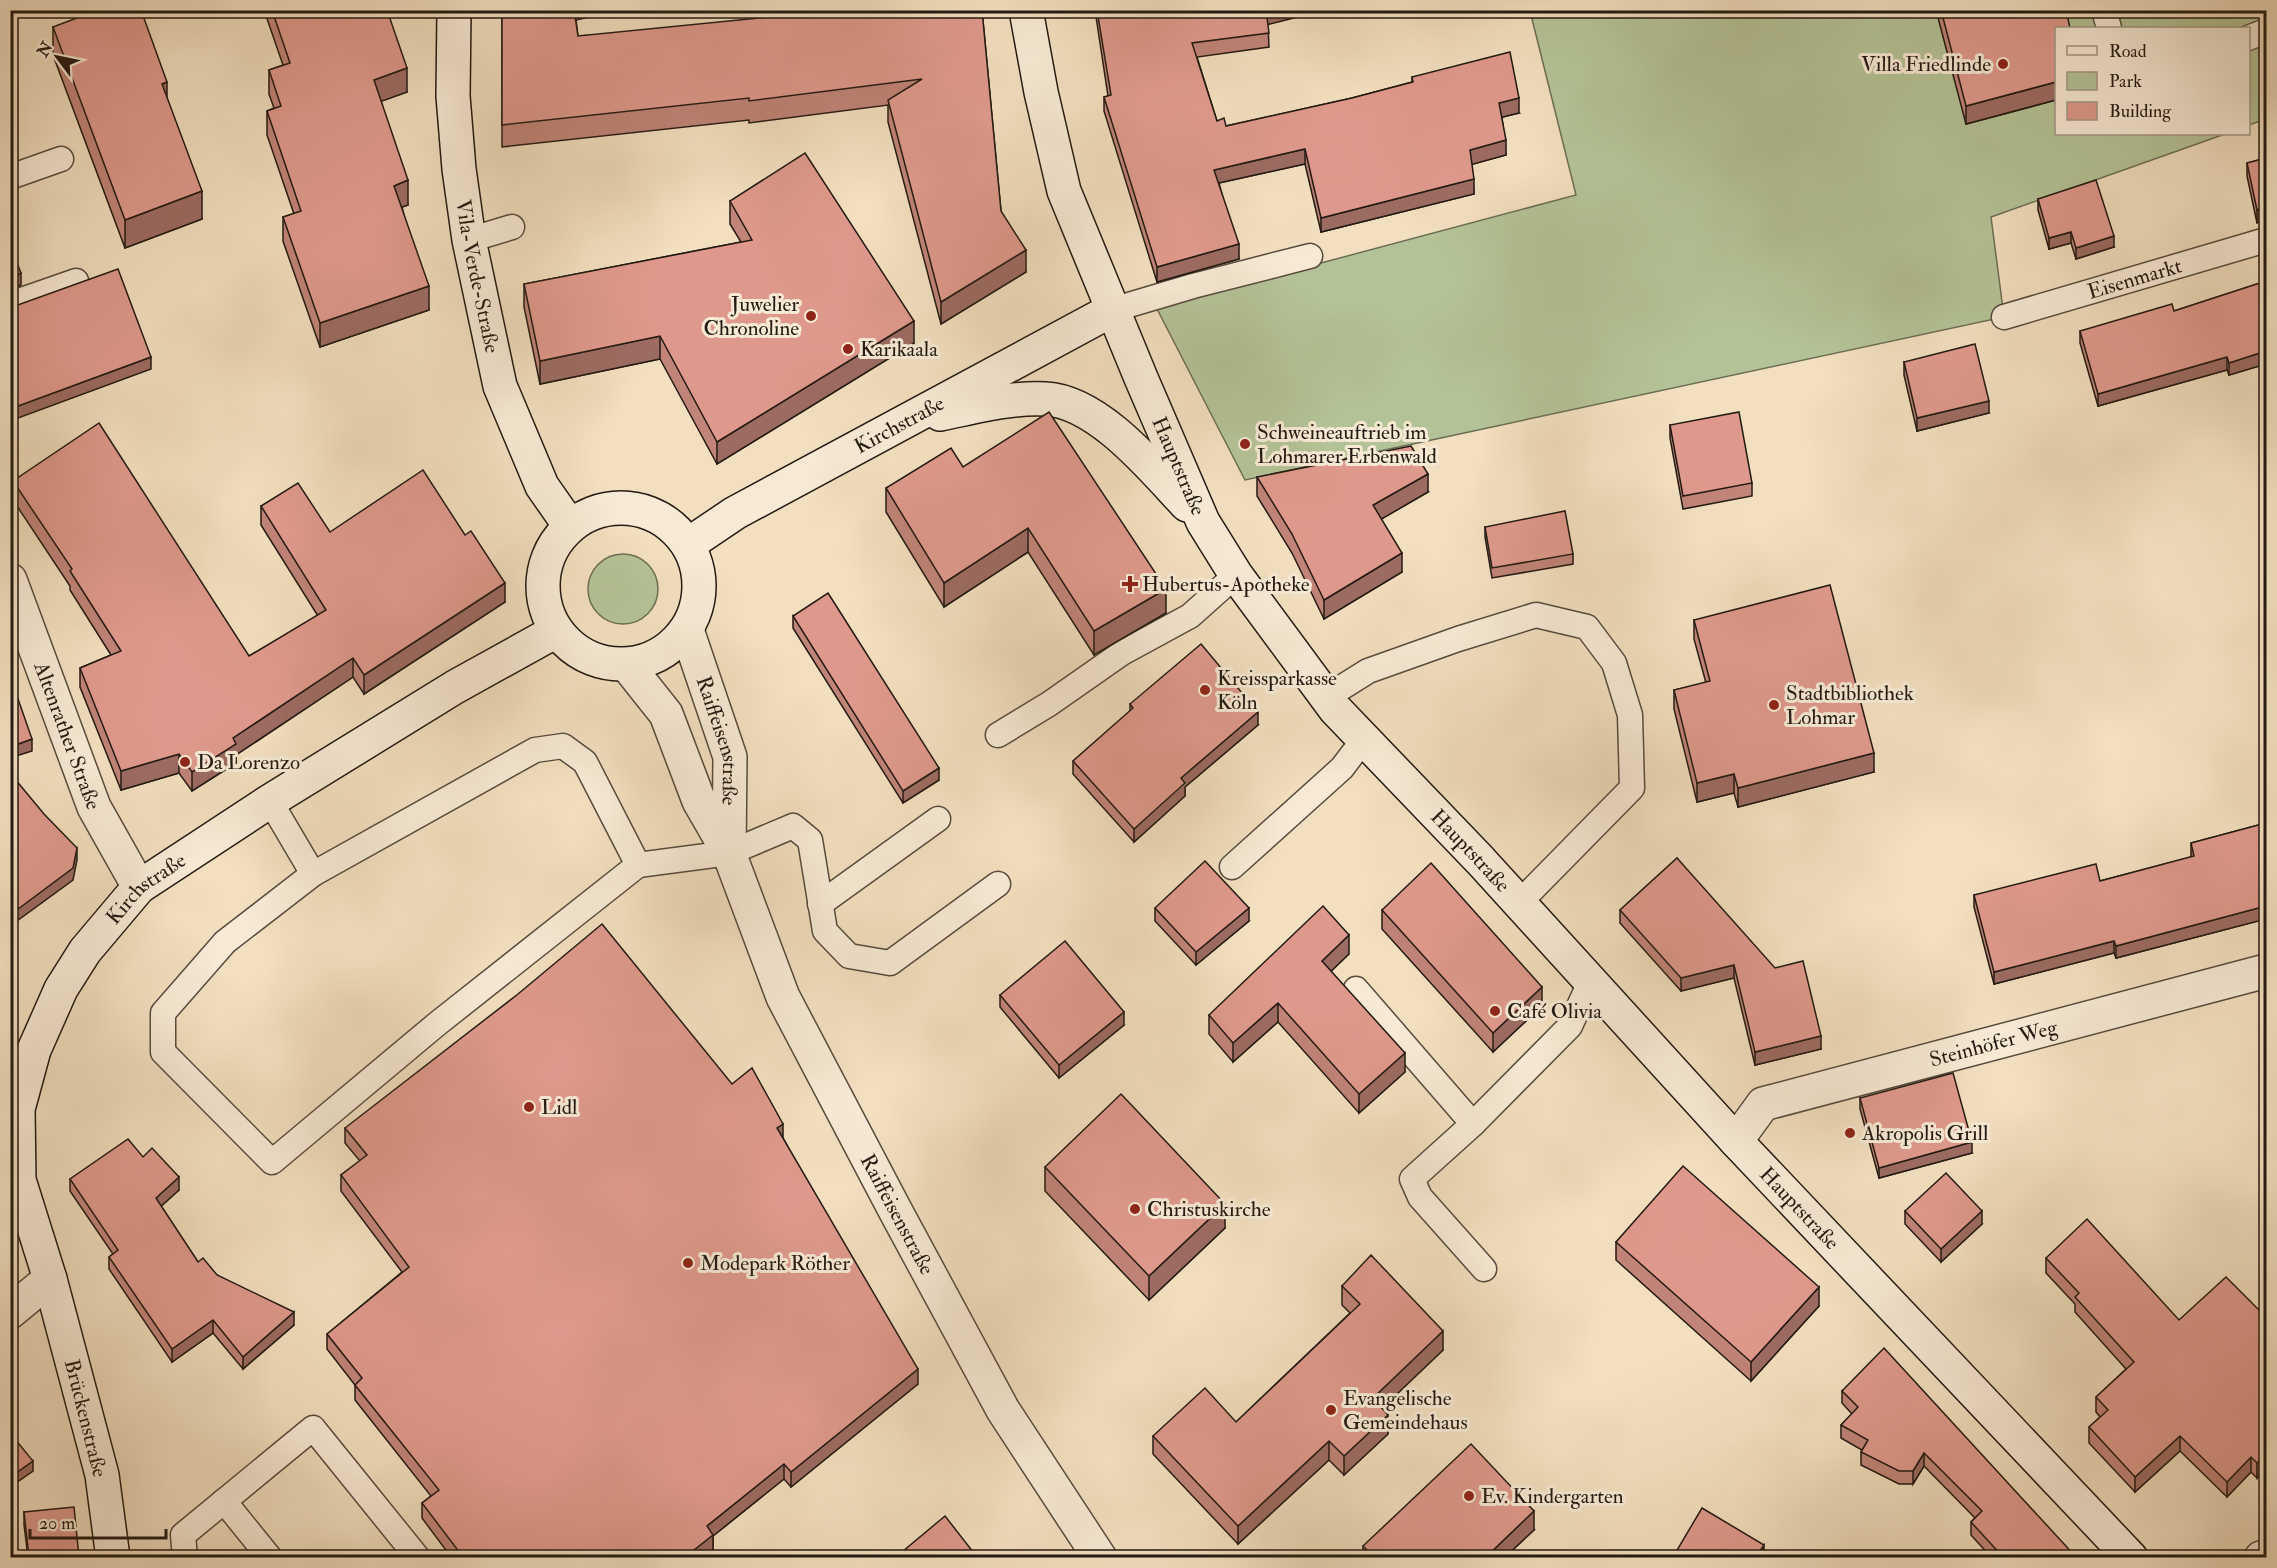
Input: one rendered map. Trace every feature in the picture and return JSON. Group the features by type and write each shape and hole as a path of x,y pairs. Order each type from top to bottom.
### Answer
{"main road":[{"name":"Vila-Verde-Straße","path":"454,10 453,96 459,169 469,240 500,386 542,486 570,526"},
{"name":"Hauptstraße","path":"1026,10 1041,92 1064,191 1112,310 1203,522 1236,574 1325,698 1591,980 1737,1140 2131,1557"},
{"name":"Kirchstraße","path":"689,544 735,513 1112,310"},
{"path":"912,419 1016,400 1048,399 1084,411 1122,436 1203,522"},
{"path":"620,507 629,508 647,511 671,524 689,544 700,573 698,603 687,630 670,647 650,659 627,665 607,663 587,657 570,646 556,631 545,605 543,576 552,549 570,526 593,512 620,507"},
{"name":"Altenrather Straße","path":"10,580 94,807 139,887"},
{"name":"Raiffeisenstraße","path":"687,630 730,756 729,853"},
{"name":"Kirchstraße","path":"50,1280 19,1180 18,1109 34,1050 61,989 85,951 139,887 270,801 455,687 556,631"},
{"name":"Raiffeisenstraße","path":"627,665 666,714 699,801 729,853 783,997 895,1210 1003,1410 1100,1557"},
{"name":"Steinhöfer Weg","path":"1737,1140 1763,1104 2266,971"},
{"path":"10,1311 50,1280"},
{"name":"Brückenstraße","path":"50,1280 102,1475 113,1557"},
{"path":"2261,1557 2266,1557"}],"lane":[{"path":"2104,10 2109,27"},
{"path":"2250,37 2266,32"},
{"path":"10,177 61,159"},
{"path":"469,240 512,227"},
{"name":"Eisenmarkt","path":"2004,317 2266,240"},
{"path":"1112,310 1193,286 1310,256"},
{"path":"10,304 76,281"},
{"path":"998,735 1049,704 1122,653 1190,616 1236,574"},
{"path":"1325,698 1368,671 1458,639 1536,615 1587,627 1614,663 1630,715 1632,788 1519,903"},
{"path":"1232,867 1342,768 1364,739"},
{"path":"638,865 585,762 563,746 535,750 313,874 225,942 163,1013 163,1052 273,1162 437,1024 638,865 729,853 793,826 810,840 825,931 849,956 890,963 998,884"},
{"path":"270,801 313,874"},
{"path":"820,904 938,819"},
{"path":"1484,1269 1420,1197 1412,1179 1473,1124 1570,1026 1591,980"},
{"path":"1356,989 1473,1124"},
{"path":"185,1557 183,1535 313,1428 418,1557"},
{"path":"224,1501 270,1557"}],"green space":[{"path":"1530,11 2266,11 2266,119 2250,125 2250,27 2055,27 2055,135 2222,135 1991,217 2004,317 1245,480 1156,307 1576,195"},
{"path":"630,554 643,560 652,569 656,575 658,589 656,603 648,614 637,622 616,624 598,614 590,603 588,582 598,564 609,556"}],"building":[{"path":"98,10 141,10 167,82 162,84 202,191 125,220 53,27"},
{"path":"272,10 387,10 407,68 374,80 408,180 394,186 429,286 320,323 283,217 301,211 267,111 281,106 269,70 290,63"},
{"path":"502,10 574,10 578,36 841,10 982,10 1001,211 1026,250 941,302 888,100 922,79 749,101 749,98 502,125"},
{"path":"1097,10 1266,10 1269,33 1192,43 1217,121 1224,118 1226,126 1352,98 1413,82 1412,77 1510,52 1519,98 1499,103 1506,140 1470,150 1474,179 1321,218 1305,149 1214,170 1239,244 1157,267 1104,97 1111,95"},
{"name":"Villa Friedlinde","path":"1941,10 2066,10 2070,27 2055,27 2055,82 1966,106"},
{"path":"805,153 914,321 717,442 660,336 540,361 524,284 752,240 730,201"},
{"path":"2266,158 2266,207 2257,210 2247,163"},
{"path":"2096,180 2114,236 2076,248 2071,232 2049,238 2038,199"},
{"path":"10,245 21,273 10,278"},
{"path":"118,269 151,357 10,409 10,306"},
{"path":"2266,281 2266,351 2229,363 2227,357 2098,394 2080,331 2172,304 2174,311"},
{"path":"1975,344 1989,401 1917,418 1904,362"},
{"path":"1049,412 1166,589 1094,631 1028,528 944,583 886,488 951,448 963,467"},
{"path":"1739,412 1752,483 1683,496 1670,425"},
{"path":"99,423 249,656 326,610 261,506 298,483 330,532 423,470 465,535 471,531 505,583 364,675 353,658 233,738 236,744 192,772 179,754 121,771 80,668 121,651 70,571 72,569 13,481"},
{"path":"1411,446 1428,474 1373,505 1402,553 1324,600 1292,534 1257,477"},
{"path":"1565,511 1573,554 1492,568 1485,527"},
{"name":"Stadtbibliothek Lohmar","path":"1830,585 1874,753 1738,788 1734,774 1697,783 1674,690 1710,681 1694,620"},
{"path":"828,593 939,768 903,791 793,616"},
{"path":"1201,644 1258,712 1181,778 1185,783 1134,829 1073,761 1133,708 1130,704"},
{"path":"10,676 32,739 10,747"},
{"path":"10,773 44,814 77,848 73,868 10,915"},
{"path":"2266,823 2266,906 2116,946 2114,941 1994,972 1974,895 2096,864 2100,881 2194,856 2191,843"},
{"path":"1677,858 1775,968 1803,961 1821,1036 1755,1052 1734,965 1681,978 1620,910"},
{"path":"1205,861 1249,908 1196,952 1155,908"},
{"path":"1431,863 1542,987 1493,1033 1382,910"},
{"path":"1323,906 1349,935 1322,961 1405,1053 1359,1094 1278,1003 1233,1043 1209,1015"},
{"name":"Modepark Röther","path":"602,924 732,1084 752,1068 783,1124 777,1128 918,1369 791,1472 784,1464 707,1526 713,1535 685,1557 463,1557 422,1503 439,1490 355,1385 362,1378 327,1334 409,1267 341,1175 367,1155 345,1128 518,994"},
{"path":"1065,941 1124,1012 1059,1065 1000,995"},
{"path":"1953,1073 1972,1142 1879,1168 1860,1098"},
{"name":"Christuskirche","path":"1121,1094 1225,1204 1149,1276 1045,1167"},
{"path":"128,1139 143,1157 152,1148 179,1177 156,1198 198,1262 203,1258 217,1275 294,1312 243,1357 213,1320 172,1349 109,1257 118,1250 70,1179"},
{"path":"1683,1166 1819,1287 1751,1362 1616,1242"},
{"path":"1946,1173 1982,1211 1941,1249 1905,1211"},
{"path":"2087,1219 2179,1320 2226,1277 2266,1317 2266,1453 2257,1463 2251,1457 2227,1482 2180,1436 2135,1477 2089,1427 2108,1410 2096,1397 2134,1362 2075,1297 2079,1293 2046,1258"},
{"name":"Evangelische Gemeindehaus","path":"1371,1255 1443,1331 1373,1398 1388,1415 1344,1456 1329,1441 1238,1526 1153,1436 1205,1388 1236,1422 1360,1304 1342,1286"},
{"path":"1884,1348 2076,1557 2003,1557 1971,1522 1982,1511 1924,1453 1913,1471 1899,1471 1861,1452 1868,1440 1841,1425 1858,1407 1842,1391"},
{"path":"10,1433 33,1461 10,1477"},
{"name":"Ev. Kindergarten","path":"1471,1444 1534,1511 1486,1557 1374,1557 1363,1546"},
{"path":"74,1507 79,1557 29,1557 24,1512"},
{"path":"1702,1508 1764,1545 1756,1557 1673,1557"},
{"path":"945,1516 977,1557 896,1557"}],"place":[{"name":"Villa Friedlinde","path":"2003,64"},
{"name":"Juwelier Chronoline","path":"811,316"},
{"name":"Karikaala","path":"848,349"},
{"name":"Schweineauftrieb im Lohmarer Erbenwald","path":"1245,444"},
{"name":"Hubertus-Apotheke","path":"1130,584"},
{"name":"Kreissparkasse Köln","path":"1205,690"},
{"name":"Stadtbibliothek Lohmar","path":"1774,705"},
{"name":"Da Lorenzo","path":"185,762"},
{"name":"Café Olivia","path":"1495,1011"},
{"name":"Lidl","path":"529,1107"},
{"name":"Akropolis Grill","path":"1850,1133"},
{"name":"Christuskirche","path":"1135,1209"},
{"name":"Modepark Röther","path":"688,1263"},
{"name":"Evangelische Gemeindehaus","path":"1331,1410"},
{"name":"Ev. Kindergarten","path":"1469,1496"}]}
